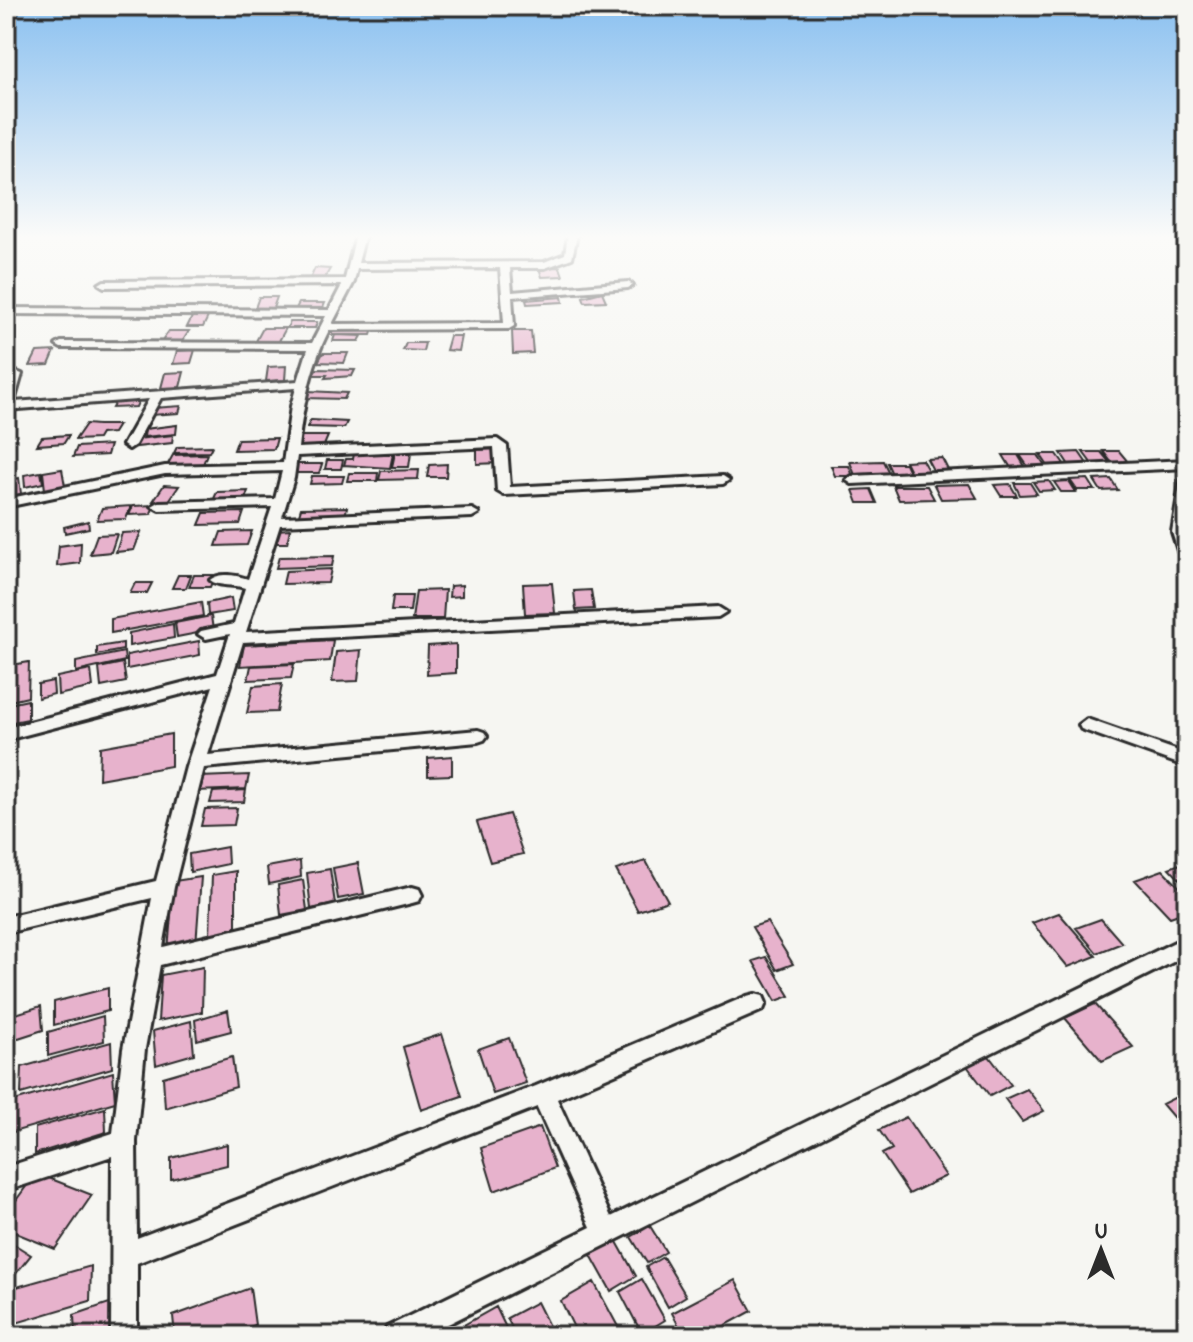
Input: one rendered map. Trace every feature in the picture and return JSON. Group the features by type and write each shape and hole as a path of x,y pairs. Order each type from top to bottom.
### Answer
{"street":[{"path":"124,1336 124,1141 149,959 164,887 197,762 280,503 291,459 303,384 315,346 341,298"},
{"path":"6,311 507,326 510,321 506,298"},
{"path":"61,345 315,346"},
{"path":"6,371 16,374 6,406 303,384"},
{"path":"129,445 157,395"},
{"path":"6,503 165,470 497,443 501,446 501,489 504,491 723,480"},
{"path":"852,480 1187,464"},
{"path":"1187,478 1179,532 1187,557"},
{"path":"159,506 280,503"},
{"path":"273,521 472,513"},
{"path":"217,580 236,580 252,586"},
{"path":"206,634 718,612"},
{"path":"6,734 223,678"},
{"path":"1087,725 1187,761"},
{"path":"197,762 478,736"},
{"path":"6,925 164,887"},
{"path":"149,959 412,895"},
{"path":"396,1336 1187,945"},
{"path":"125,1255 543,1094 755,1003"},
{"path":"543,1094 606,1233"},
{"path":"6,1179 124,1141"}],"building":[{"path":"259,298 277,298 273,308 255,308"},
{"path":"562,298 563,302 527,304 526,300"},
{"path":"583,298 605,298 606,301 585,302"},
{"path":"299,303 325,303 322,310 295,310"},
{"path":"192,317 208,317 203,327 187,327"},
{"path":"290,322 317,322 315,328 287,328"},
{"path":"263,328 286,328 279,341 256,341"},
{"path":"329,329 373,329 371,335 326,335"},
{"path":"169,331 189,331 182,342 162,341"},
{"path":"512,331 531,331 533,353 513,354"},
{"path":"335,335 362,336 359,341 333,341"},
{"path":"450,336 461,336 458,351 446,350"},
{"path":"406,343 425,343 423,351 403,350"},
{"path":"195,350 191,363 173,364 177,351"},
{"path":"55,351 49,365 30,366 37,352"},
{"path":"323,353 348,353 344,363 318,362"},
{"path":"286,366 285,380 266,381 268,367"},
{"path":"317,369 355,370 352,376 325,378 327,375 313,375"},
{"path":"184,372 180,387 161,388 165,373"},
{"path":"308,391 347,393 344,399 305,398"},
{"path":"139,400 136,407 112,408 115,402"},
{"path":"181,406 179,413 151,415 153,408"},
{"path":"311,420 347,422 344,428 307,427"},
{"path":"86,424 118,425 113,433 101,434 98,439 75,440"},
{"path":"177,425 176,434 144,437 145,429"},
{"path":"69,435 64,443 37,445 42,437"},
{"path":"173,435 172,443 136,447 137,439"},
{"path":"300,436 328,436 323,448 295,448"},
{"path":"277,438 274,449 234,450 238,439"},
{"path":"110,445 107,455 73,457 77,447"},
{"path":"212,446 209,452 174,453 177,447"},
{"path":"498,449 498,463 477,464 477,450"},
{"path":"1103,451 1119,451 1129,463 1112,463"},
{"path":"1079,452 1088,465 1069,465 1061,453"},
{"path":"1083,452 1101,452 1111,464 1092,464"},
{"path":"395,453 411,453 409,467 392,467"},
{"path":"207,454 203,464 168,464 173,455"},
{"path":"354,454 393,454 390,468 344,465 346,459 353,459"},
{"path":"1040,454 1057,454 1065,465 1048,466"},
{"path":"1003,455 1018,455 1026,468 1011,468"},
{"path":"1020,455 1038,455 1046,467 1029,468"},
{"path":"942,458 949,472 934,472 927,459"},
{"path":"327,460 343,460 341,469 325,469"},
{"path":"922,460 929,472 911,473 905,461"},
{"path":"883,461 890,475 855,475 850,462"},
{"path":"887,463 905,463 910,474 892,474"},
{"path":"295,464 322,464 319,473 292,473"},
{"path":"447,464 446,477 427,477 429,465"},
{"path":"831,466 849,466 853,476 835,476"},
{"path":"62,469 65,486 45,490 43,472"},
{"path":"419,470 418,479 379,480 381,471"},
{"path":"41,472 43,483 25,487 24,475"},
{"path":"349,473 378,473 377,481 347,481"},
{"path":"312,476 344,476 342,483 310,484"},
{"path":"19,478 21,494 6,497 6,481"},
{"path":"1088,479 1095,490 1077,490 1070,480"},
{"path":"1111,479 1118,490 1101,491 1094,480"},
{"path":"1049,481 1055,490 1039,491 1033,482"},
{"path":"1069,481 1076,492 1061,492 1054,482"},
{"path":"1014,483 1030,483 1037,494 1020,495"},
{"path":"969,484 977,498 941,499 934,485"},
{"path":"1010,484 1017,496 1001,496 994,485"},
{"path":"164,485 179,486 168,502 153,501"},
{"path":"893,486 927,486 934,499 899,500"},
{"path":"871,489 877,503 858,503 853,490"},
{"path":"248,491 244,502 212,503 217,492"},
{"path":"154,505 151,514 129,515 133,506"},
{"path":"131,506 126,519 97,520 102,508"},
{"path":"347,507 345,516 298,518 301,508"},
{"path":"244,512 240,524 199,525 204,513"},
{"path":"88,521 89,528 65,533 64,527"},
{"path":"290,529 287,543 272,543 276,530"},
{"path":"252,531 247,545 216,546 221,532"},
{"path":"141,532 134,550 116,552 122,533"},
{"path":"117,534 111,552 90,554 97,535"},
{"path":"81,543 80,563 57,566 59,546"},
{"path":"334,556 332,566 276,568 279,557"},
{"path":"331,569 328,583 283,584 286,571"},
{"path":"178,575 191,575 186,588 172,588"},
{"path":"194,575 215,575 210,587 189,587"},
{"path":"135,583 152,583 147,593 130,593"},
{"path":"552,583 555,613 525,614 523,584"},
{"path":"462,585 462,596 449,597 450,586"},
{"path":"445,590 443,619 412,619 416,591"},
{"path":"591,590 594,609 576,610 574,591"},
{"path":"393,596 412,596 410,611 391,611"},
{"path":"231,598 233,611 208,615 207,603"},
{"path":"201,602 203,616 111,633 111,619"},
{"path":"211,616 213,630 177,637 175,623"},
{"path":"173,624 174,638 129,646 129,633"},
{"path":"333,640 330,661 240,666 244,645"},
{"path":"199,641 200,655 127,669 127,655"},
{"path":"123,643 123,650 97,655 97,647"},
{"path":"456,644 456,673 427,675 428,646"},
{"path":"361,650 358,681 332,682 336,652"},
{"path":"124,652 125,661 76,672 76,662"},
{"path":"29,662 28,697 6,702 6,666"},
{"path":"123,663 126,682 101,687 99,668"},
{"path":"294,664 291,678 248,680 251,666"},
{"path":"91,670 93,687 58,695 57,677"},
{"path":"53,681 54,694 38,698 38,684"},
{"path":"282,684 277,712 247,713 253,686"},
{"path":"28,700 28,719 8,723 9,704"},
{"path":"171,734 171,766 99,779 100,747"},
{"path":"452,756 452,775 428,776 428,758"},
{"path":"249,775 246,789 196,791 200,777"},
{"path":"246,790 244,802 210,803 213,792"},
{"path":"237,808 234,825 201,826 205,809"},
{"path":"509,814 523,854 490,862 477,822"},
{"path":"227,847 228,864 190,872 189,854"},
{"path":"300,861 301,877 269,884 267,867"},
{"path":"646,861 668,901 638,911 616,870"},
{"path":"358,863 364,894 338,899 333,868"},
{"path":"1187,863 1187,887 1169,868"},
{"path":"330,869 335,904 311,909 307,873"},
{"path":"1163,870 1187,895 1187,911 1170,917 1135,880"},
{"path":"236,871 236,931 210,935 212,875"},
{"path":"201,877 196,945 168,950 174,881"},
{"path":"303,880 307,910 281,915 278,885"},
{"path":"1059,913 1096,956 1068,967 1032,923"},
{"path":"1101,919 1122,943 1097,953 1076,928"},
{"path":"767,922 793,964 777,970 752,927"},
{"path":"766,957 790,996 776,1001 753,961"},
{"path":"203,967 202,1012 158,1021 161,975"},
{"path":"108,988 108,1011 54,1025 54,1002"},
{"path":"1095,1004 1133,1047 1102,1061 1065,1018"},
{"path":"41,1006 43,1030 6,1042 6,1017"},
{"path":"228,1010 231,1031 197,1040 195,1020"},
{"path":"103,1016 104,1041 48,1056 48,1032"},
{"path":"191,1021 194,1054 156,1065 153,1031"},
{"path":"442,1034 462,1096 421,1110 403,1047"},
{"path":"509,1038 526,1083 493,1094 478,1049"},
{"path":"111,1042 112,1068 21,1094 22,1067"},
{"path":"989,1056 1011,1085 990,1096 967,1066"},
{"path":"232,1057 236,1087 165,1108 163,1077"},
{"path":"113,1072 115,1102 10,1133 11,1102"},
{"path":"1027,1089 1044,1111 1022,1122 1005,1099"},
{"path":"1176,1097 1187,1109 1187,1120 1179,1124 1162,1104"},
{"path":"105,1108 106,1132 35,1154 35,1128"},
{"path":"906,1117 946,1176 909,1194 882,1154 892,1149 879,1130"},
{"path":"540,1127 555,1168 494,1191 481,1148"},
{"path":"227,1144 227,1165 171,1179 171,1158"},
{"path":"36,1173 92,1195 55,1249 6,1229 6,1214"},
{"path":"650,1226 666,1252 647,1263 631,1237"},
{"path":"6,1239 31,1255 6,1286"},
{"path":"616,1240 636,1276 611,1291 591,1255"},
{"path":"663,1257 686,1296 668,1307 646,1267"},
{"path":"91,1266 90,1301 6,1326 6,1290"},
{"path":"642,1279 665,1320 642,1334 620,1292"},
{"path":"735,1280 752,1311 706,1336 684,1336 672,1313"},
{"path":"594,1282 623,1336 578,1336 561,1301"},
{"path":"250,1288 255,1325 225,1336 175,1336 173,1316"},
{"path":"112,1302 114,1332 102,1336 75,1336 74,1315"},
{"path":"537,1302 554,1336 516,1336 507,1318"},
{"path":"496,1307 510,1336 469,1336 464,1325"}]}
